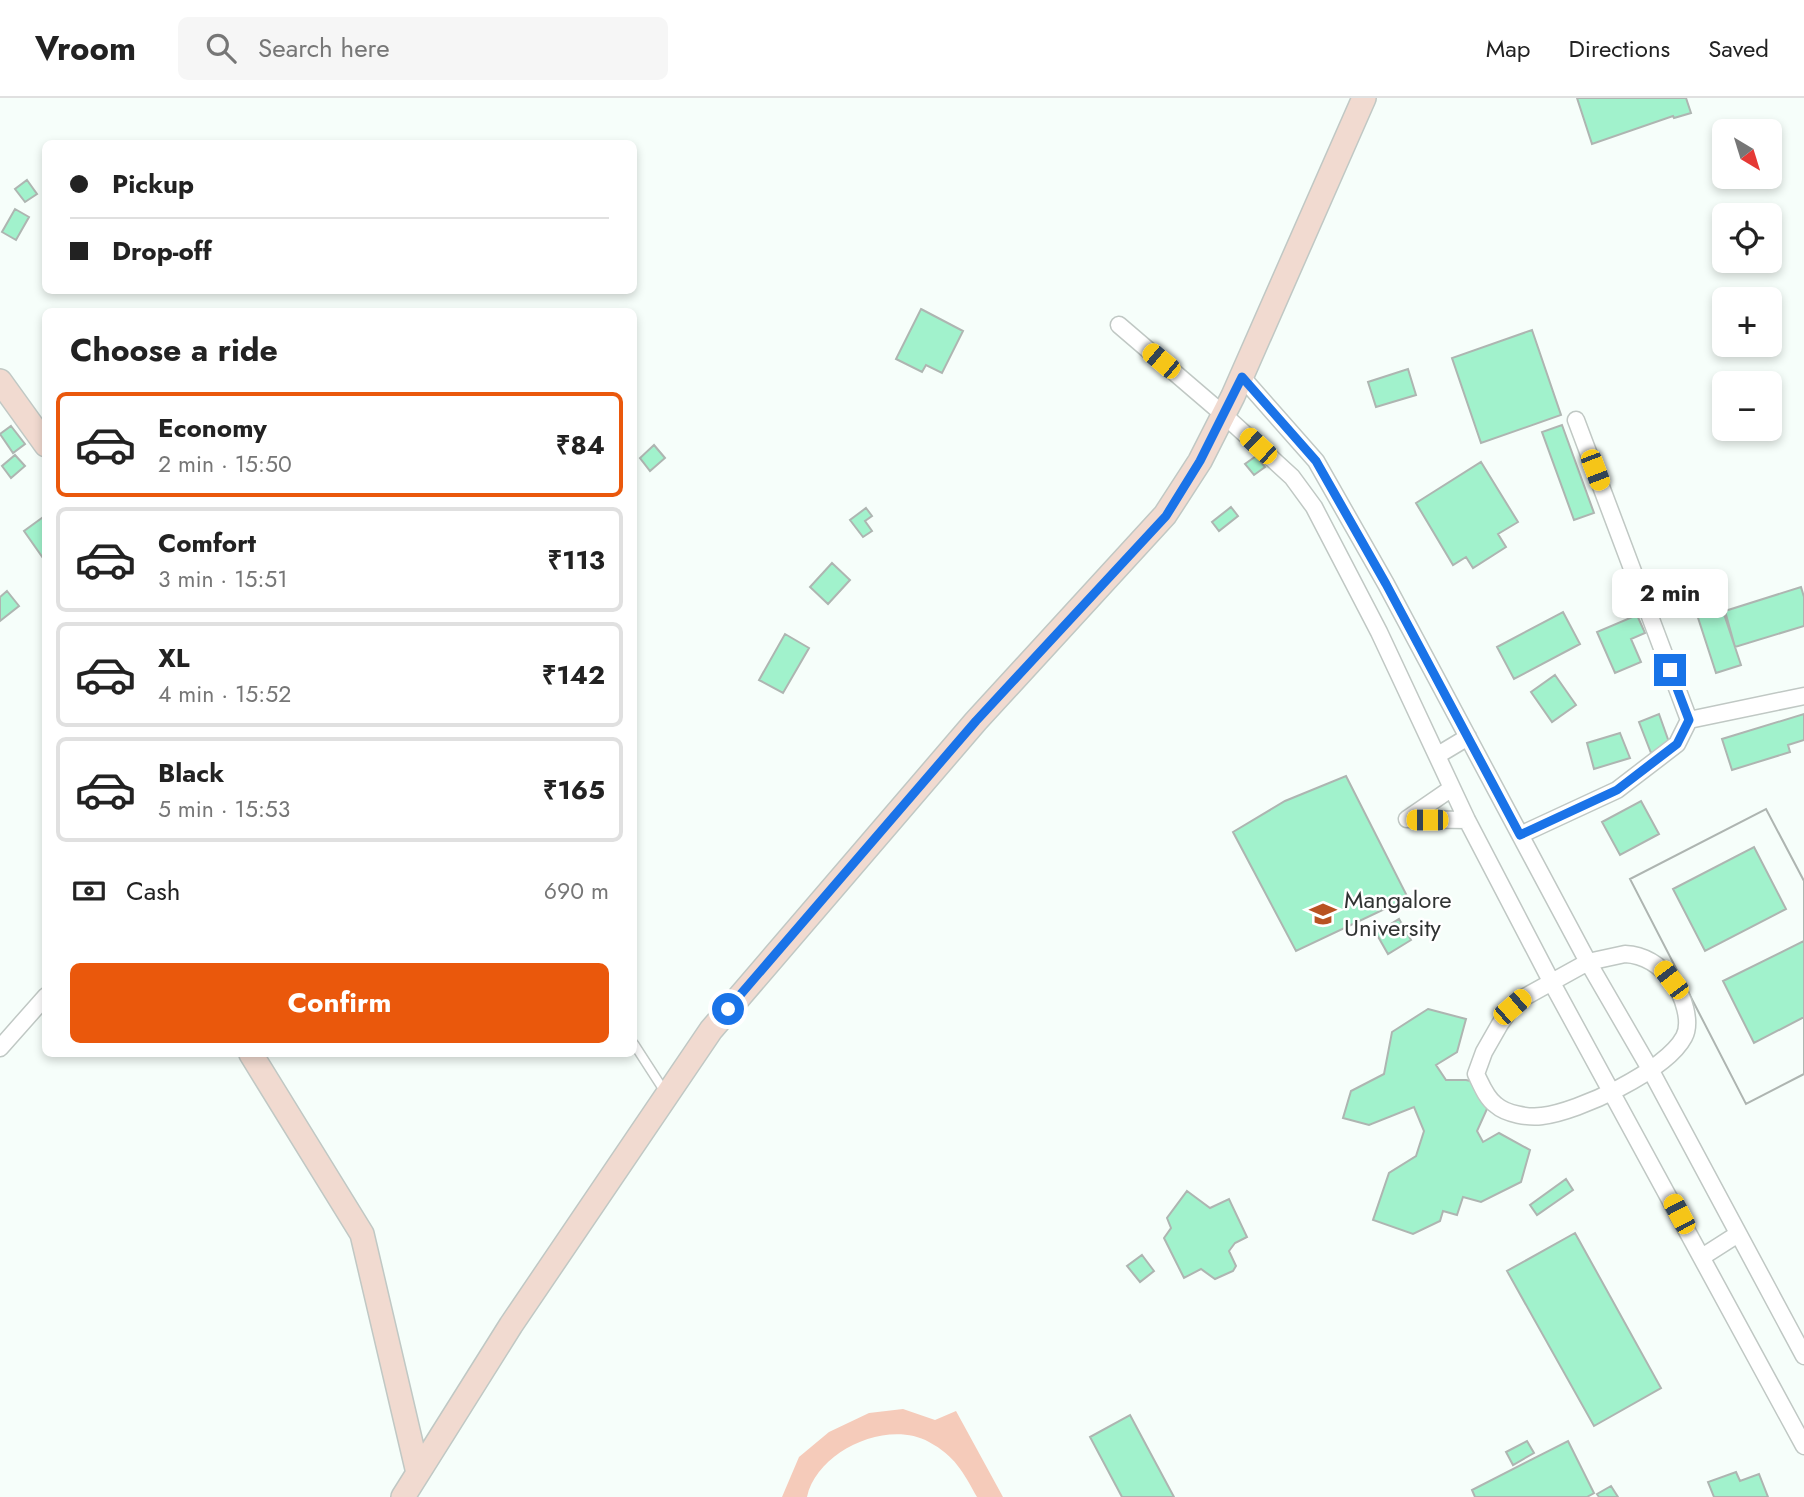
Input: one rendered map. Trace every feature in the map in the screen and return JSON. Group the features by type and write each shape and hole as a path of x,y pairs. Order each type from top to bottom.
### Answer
{"main road":[{"path":"403,1497 511,1325 710,1030 949,752 1166,516 1200,461 1242,377 1364,98"},
{"path":"0,381 42,439"},
{"path":"253,1057 362,1234 418,1473"}],"street":[{"path":"1119,326 1292,477 1314,507 1379,632 1467,820 1552,983 1804,1446"},
{"path":"1242,377 1316,461 1386,584 1588,962 1650,1069 1804,1356"},
{"path":"1520,835 1617,790 1677,744 1689,720 1576,420"},
{"path":"1689,720 1804,696"},
{"path":"1438,755 1468,737"},
{"path":"1452,788 1407,820 1467,820"},
{"path":"1625,954 1638,955 1662,968 1681,992 1685,1036 1672,1052 1650,1069 1576,1108 1539,1117 1515,1114 1496,1106 1476,1074 1484,1052 1512,1007 1552,983 1588,962 1625,954"},
{"path":"0,1048 42,1001"},
{"path":"1702,1257 1738,1234"}],"lane":[{"path":"637,1049 667,1095"}],"shaded area":[{"path":"903,1409 935,1420 956,1411 1003,1497 977,1497 963,1472 946,1453 929,1442 894,1434 875,1437 839,1453 813,1480 807,1497 782,1497 799,1457 829,1432 869,1413"}],"building":[{"path":"1577,98 1686,98 1691,113 1674,118 1673,116 1592,144"},
{"path":"27,180 37,194 25,202 15,189"},
{"path":"15,209 29,217 16,240 2,232"},
{"path":"921,309 963,331 942,373 926,365 922,372 896,359"},
{"path":"1532,330 1561,415 1481,443 1452,358"},
{"path":"1408,369 1416,395 1376,407 1368,382"},
{"path":"1562,425 1594,513 1574,520 1542,432"},
{"path":"11,426 25,444 13,453 0,434"},
{"path":"654,445 665,458 650,471 640,458"},
{"path":"15,455 25,466 11,478 2,466"},
{"path":"1256,456 1265,467 1254,475 1245,464"},
{"path":"1481,462 1518,522 1498,534 1506,547 1473,568 1466,557 1453,565 1416,503"},
{"path":"1231,507 1238,516 1219,531 1212,522"},
{"path":"866,508 872,516 865,521 872,531 863,537 850,520"},
{"path":"42,518 42,557 24,531"},
{"path":"832,563 850,580 828,604 810,587"},
{"path":"1713,581 1741,665 1716,673 1689,590"},
{"path":"1801,587 1804,597 1804,626 1735,647 1725,611"},
{"path":"7,591 19,606 0,621 0,597"},
{"path":"1563,612 1580,644 1514,679 1497,647"},
{"path":"1637,615 1645,633 1631,639 1641,662 1615,673 1597,632"},
{"path":"785,634 809,648 783,693 759,680"},
{"path":"1555,675 1576,705 1552,722 1531,692"},
{"path":"1659,714 1670,745 1651,753 1639,722"},
{"path":"1804,714 1804,740 1788,745 1790,752 1732,770 1722,739"},
{"path":"1620,733 1630,758 1594,769 1587,743"},
{"path":"1346,776 1408,898 1296,951 1233,832 1285,801"},
{"path":"1641,801 1659,834 1620,855 1602,822"},
{"path":"1766,809 1804,881 1804,941 1723,981 1754,1043 1804,1017 1804,1074 1746,1104 1630,879","holes":["1754,847 1786,909 1705,951 1673,889"]},
{"path":"1766,809 1804,881 1804,1074 1746,1104 1630,879"},
{"path":"1399,919 1411,940 1388,954 1376,933"},
{"path":"1428,1009 1466,1019 1457,1052 1436,1065 1446,1080 1480,1083 1487,1109 1477,1131 1483,1142 1499,1133 1530,1150 1521,1182 1481,1202 1463,1197 1457,1215 1443,1211 1440,1221 1413,1234 1373,1220 1389,1173 1416,1156 1424,1131 1414,1107 1369,1125 1343,1118 1351,1091 1384,1074 1392,1032"},
{"path":"1566,1179 1573,1190 1537,1215 1530,1205"},
{"path":"1187,1191 1210,1208 1229,1199 1247,1237 1235,1243 1229,1251 1236,1266 1233,1271 1215,1279 1201,1269 1184,1278 1164,1238 1171,1228 1167,1218"},
{"path":"1575,1233 1661,1388 1594,1426 1507,1271"},
{"path":"1142,1255 1154,1271 1140,1282 1127,1266"},
{"path":"1130,1415 1174,1497 1122,1497 1090,1437"},
{"path":"1527,1441 1534,1453 1513,1465 1506,1452"},
{"path":"1568,1441 1594,1493 1587,1497 1475,1497 1472,1490"},
{"path":"1736,1472 1740,1481 1759,1474 1768,1497 1714,1497 1708,1482"},
{"path":"1611,1486 1618,1497 1599,1497 1597,1494"}],"place":[{"name":"Mangalore University","path":"1323,914"}],"route":[{"path":"728,1009 976,721 1166,516 1200,461 1242,377 1316,461 1386,584 1520,835 1617,790 1677,744 1689,720 1670,670"}]}
